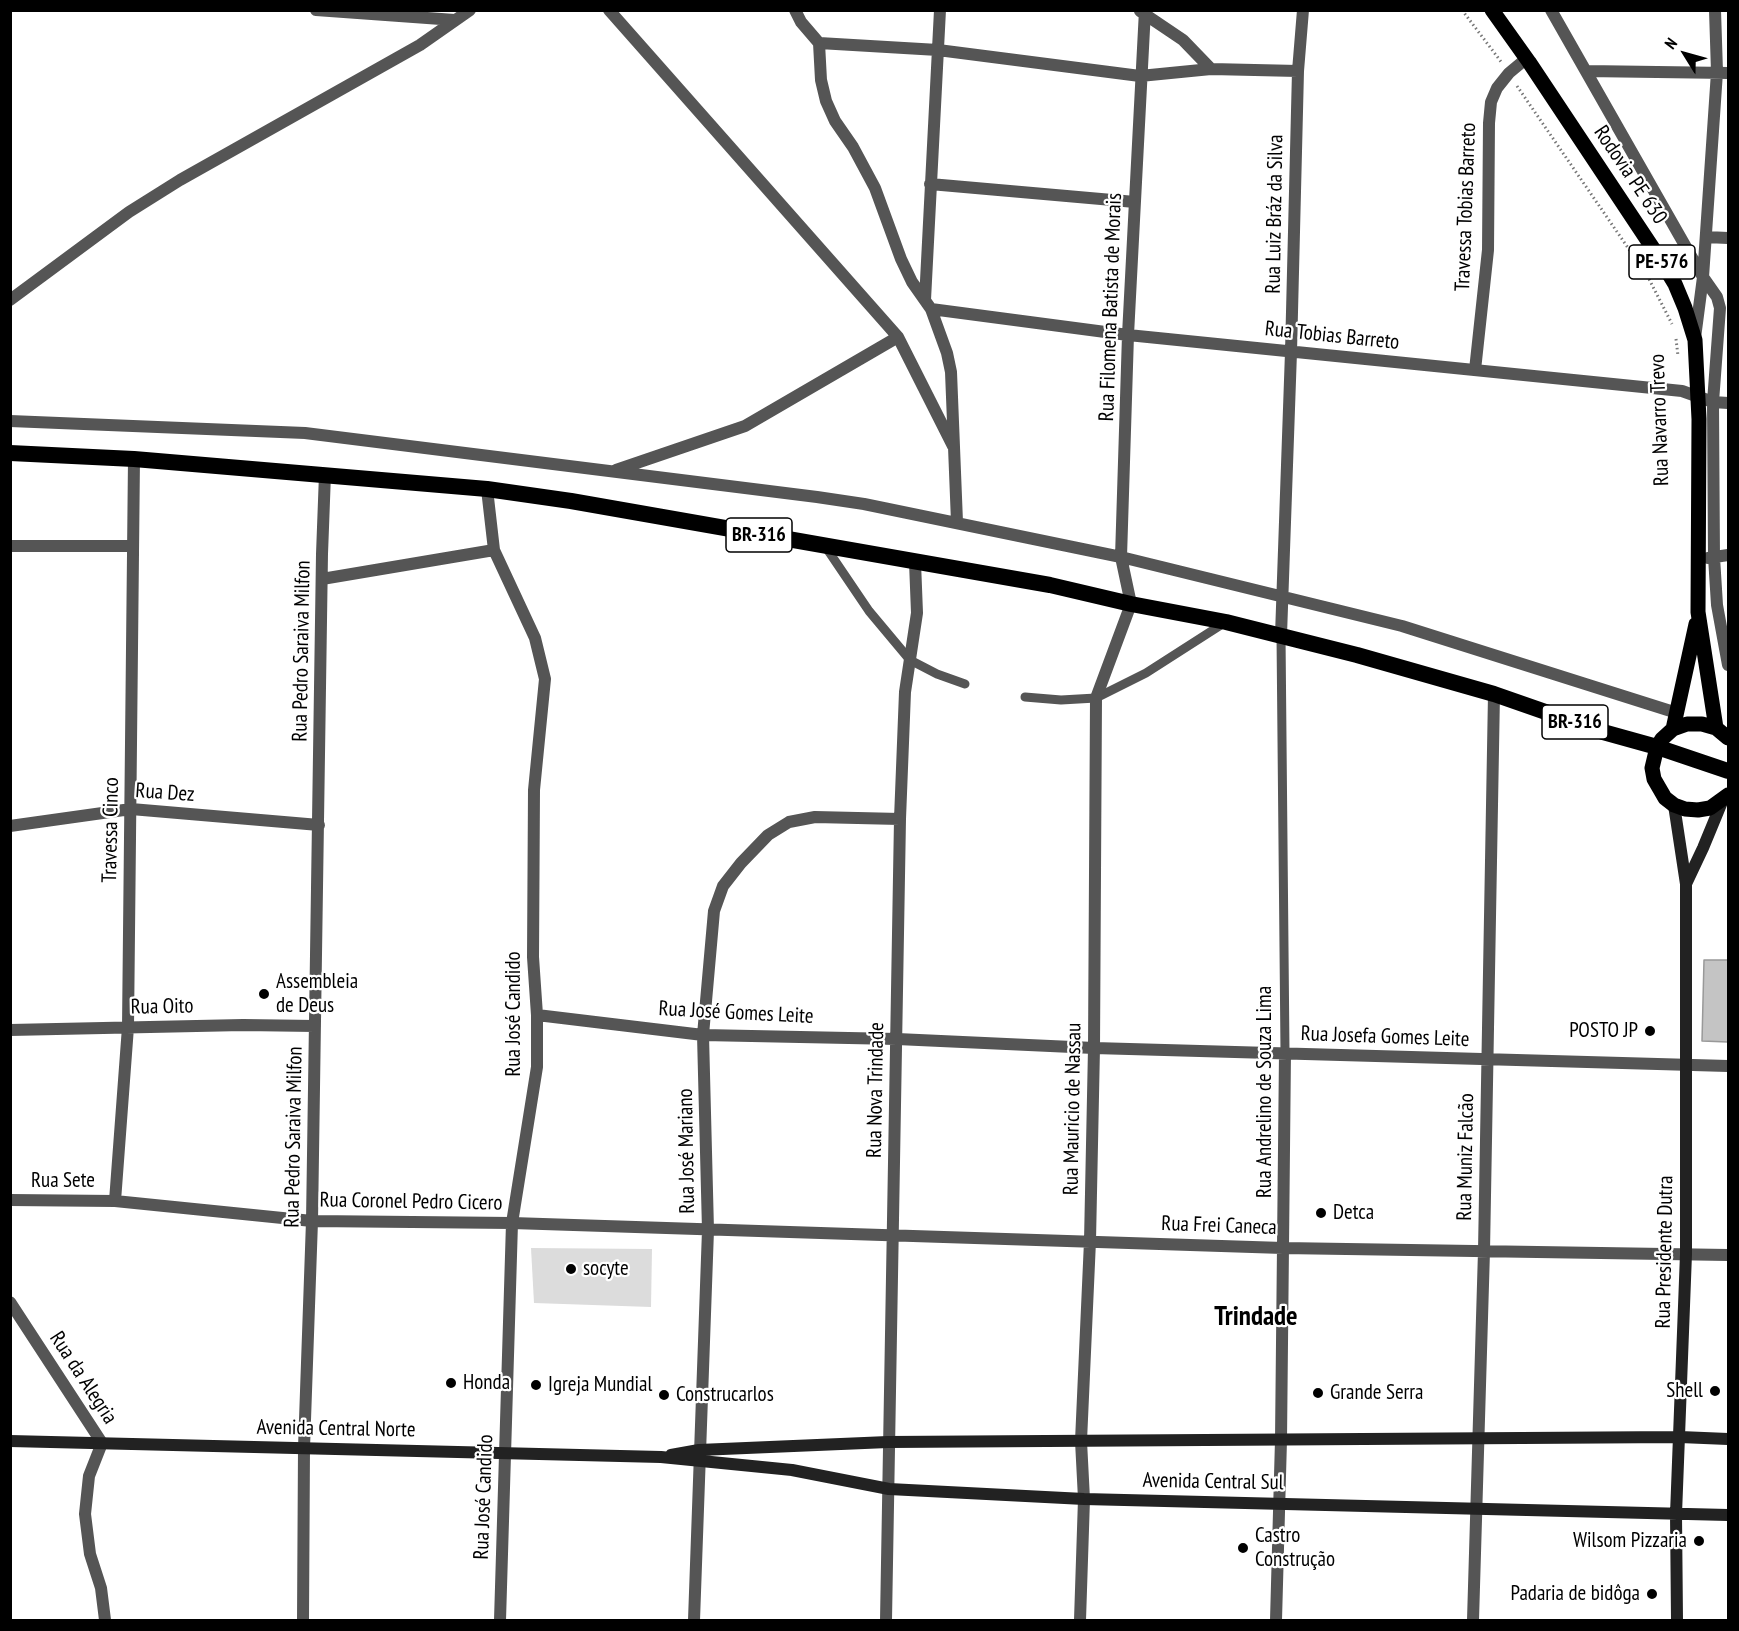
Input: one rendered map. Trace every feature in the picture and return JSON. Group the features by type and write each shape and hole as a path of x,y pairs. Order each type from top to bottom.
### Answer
{"highway":[{"name":"BR-316","path":"10,453 134,459 487,489 582,503 1050,585 1281,635 1494,694 1603,732 1728,771"}],"main road":[{"name":"Rodovia PE 630","path":"1492,10 1527,58 1630,213 1675,284 1685,308 1695,340 1698,396 1698,559"},
{"name":"PE-576","path":"1698,559 1698,612 1716,728"},
{"name":"PE-576","path":"1673,729 1698,612"},
{"path":"1725,798 1710,808 1698,810 1674,805 1665,798 1653,779 1653,757 1662,739 1673,729 1687,724 1702,724 1716,728 1728,738"},
{"path":"1686,884 1725,798"},
{"name":"Rua Presidente Dutra","path":"1674,805 1686,884 1686,1254 1676,1514 1677,1620"},
{"name":"Avenida Central Sul","path":"699,1457 888,1442 1680,1437 1728,1439"},
{"name":"Avenida Central Norte","path":"10,1441 699,1457"},
{"name":"Avenida Central Sul","path":"699,1457 792,1470 889,1489 1084,1499 1728,1515"}],"street":[{"path":"316,10 455,20"},
{"path":"10,300 129,212 180,180 420,45 470,10"},
{"path":"609,10 898,337 953,446"},
{"path":"795,10 801,22 819,43 821,80 826,101 874,188 901,259 912,282 928,305 947,353 951,372 957,522"},
{"path":"928,305 930,184 940,10"},
{"name":"Rua Luiz Bráz da Silva","path":"1281,635 1298,71 1303,10"},
{"path":"1551,10 1703,277 1717,297 1720,308 1713,402 1714,557 1717,604 1728,665"},
{"name":"Rua Navarro Trevo","path":"1695,340 1723,73 1714,10"},
{"path":"1143,11 1183,40 1211,69"},
{"name":"Rua Filomena Batista de Morais","path":"1131,604 1121,557 1128,336 1143,11"},
{"path":"819,43 938,50 1140,76 1211,69 1298,71"},
{"name":"Travessa Tobias Barreto","path":"1475,370 1488,250 1491,102 1497,88 1509,73 1527,58"},
{"path":"1586,71 1723,73"},
{"path":"930,184 1135,202"},
{"path":"1706,237 1728,238"},
{"name":"Rua Tobias Barreto","path":"928,305 1128,336 1682,391 1713,402 1728,403"},
{"path":"612,472 745,426 898,337"},
{"path":"10,421 305,433 817,496 957,522 1121,557 1402,626 1677,713"},
{"name":"Travessa Cinco","path":"115,1201 128,1027 134,459"},
{"name":"Rua Pedro Saraiva Milfon","path":"303,1620 304,1448 312,1221 325,474"},
{"name":"Rua José Candido","path":"487,489 494,550 535,638 545,679 534,790 533,957 537,1015 537,1067 512,1223 500,1620"},
{"path":"10,546 133,546"},
{"path":"322,579 494,550"},
{"path":"1698,559 1728,555"},
{"name":"Rua Nova Trindade","path":"886,1620 900,819 905,692 916,613 915,562"},
{"name":"Rua Mauricio de Nassau","path":"1080,1620 1084,1499 1081,1441 1090,1241 1094,1048 1096,698 1131,604"},
{"name":"Rua Muniz Falcão","path":"1473,1620 1485,1251 1494,694"},
{"name":"Rua Dez","path":"10,826 131,809 319,825"},
{"name":"Rua José Mariano","path":"694,1620 708,1230 703,1035 714,911 723,886 741,863 768,835 789,822 815,816 900,819"},
{"name":"Rua José Gomes Leite","path":"537,1015 703,1035 897,1038"},
{"name":"Rua Oito","path":"10,1030 315,1026"},
{"name":"Rua Josefa Gomes Leite","path":"897,1038 1094,1048 1728,1066"},
{"name":"Rua Andrelino de Souza Lima","path":"1276,1620 1281,1440 1285,1052"},
{"name":"Rua Sete","path":"10,1200 115,1201"},
{"name":"Rua Coronel Pedro Cicero","path":"115,1201 312,1221 512,1223 708,1230"},
{"name":"Rua Frei Caneca","path":"708,1230 1283,1248 1728,1255"},
{"name":"Rua da Alegria","path":"10,1302 102,1443 89,1476 85,1514 90,1554 102,1588 105,1620"}],"lane":[{"path":"825,546 869,610 910,660 937,674 965,684"},
{"path":"1025,697 1061,700 1096,698 1146,673 1226,622"},
{"name":"Rua Andrelino de Souza Lima","path":"1281,635 1285,1052"}],"path":[{"name":"Rua Navarro Trevo","path":"1462,10 1509,73 1648,277 1676,332 1678,356"}],"shaded area":[{"path":"531,1248 652,1249 651,1307 534,1303"}],"building":[{"path":"1704,960 1728,960 1728,1042 1702,1041"}],"place":[{"name":"Assembleia de Deus","path":"264,994"},
{"name":"POSTO JP","path":"1650,1031"},
{"name":"Detca","path":"1321,1213"},
{"name":"socyte","path":"571,1269"},
{"name":"Honda","path":"451,1383"},
{"name":"Igreja Mundial","path":"536,1385"},
{"name":"Shell","path":"1715,1391"},
{"name":"Grande Serra","path":"1318,1393"},
{"name":"Construcarlos","path":"664,1395"},
{"name":"Wilsom Pizzaria","path":"1699,1541"},
{"name":"Castro Construção","path":"1243,1548"},
{"name":"Padaria de bidôga","path":"1652,1594"}],"district":[{"name":"Trindade","path":"1256,1317"}]}
